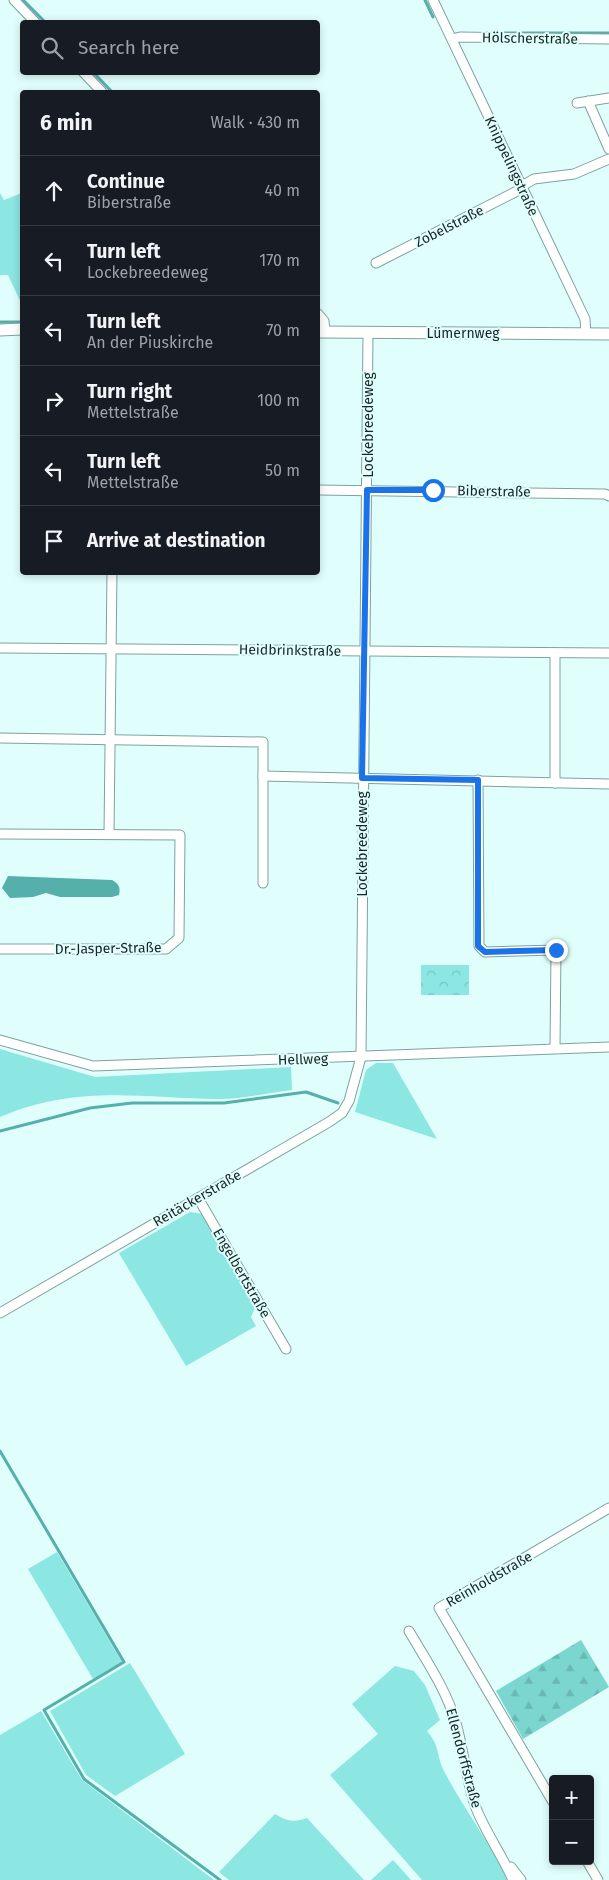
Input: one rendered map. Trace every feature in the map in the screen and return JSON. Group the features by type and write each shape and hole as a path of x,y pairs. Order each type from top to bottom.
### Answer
{"street":[{"path":"14,0 33,20"},
{"name":"Knippelingstraße","path":"433,0 585,318 586,334"},
{"name":"Hölscherstraße","path":"452,40 460,37 609,39"},
{"path":"86,75 100,90"},
{"path":"577,103 609,98"},
{"path":"588,101 609,149"},
{"name":"Zobelstraße","path":"376,263 534,180 574,174 609,159"},
{"path":"320,316 324,321 321,332"},
{"path":"0,330 20,330"},
{"name":"Lümernweg","path":"321,332 609,334"},
{"name":"Lockebreedeweg","path":"361,1057 362,778 368,332"},
{"name":"Biberstraße","path":"320,490 557,492 606,494 609,496"},
{"path":"0,834 109,834 112,575"},
{"name":"Heidbrinkstraße","path":"0,648 609,653"},
{"path":"555,653 555,783"},
{"path":"0,738 263,742 263,884"},
{"path":"263,776 609,784"},
{"path":"478,780 478,946 485,952 556,950 555,1048"},
{"name":"Dr.-Jasper-Straße","path":"0,949 166,949 179,938 180,835 109,834"},
{"name":"Hellweg","path":"0,1040 94,1066 609,1047"},
{"name":"Reitäckerstraße","path":"0,1313 342,1113 349,1101 361,1057"},
{"name":"Engelbertstraße","path":"198,1198 286,1348"},
{"name":"Reinholdstraße","path":"549,1795 439,1608 609,1508"},
{"name":"Ellendorffstraße","path":"409,1631 449,1703 456,1722 477,1809 504,1859 512,1880"},
{"name":"Ellendorffstraße","path":"504,1859 521,1880"},
{"path":"589,1865 598,1880"}],"green space":[{"path":"0,193 4,200 20,194 20,301 8,275 0,275"},
{"path":"421,965 469,965 469,995 421,995"},
{"path":"0,1049 95,1077 291,1067 292,1090 228,1099 109,1095 82,1097 56,1100 0,1117"},
{"path":"376,1063 393,1063 437,1139 355,1112 366,1070"},
{"path":"190,1212 203,1214 256,1305 251,1317 256,1326 186,1366 119,1253"},
{"path":"57,1552 122,1662 93,1679 28,1569"},
{"path":"581,1640 609,1687 523,1739 496,1691"},
{"path":"130,1663 185,1754 115,1796 86,1775 50,1711"},
{"path":"395,1666 414,1671 425,1685 440,1720 427,1731 434,1742 442,1767 493,1852 507,1880 422,1880 330,1775 378,1734 352,1704"},
{"path":"41,1711 82,1780 214,1880 0,1880 0,1735"},
{"path":"275,1814 290,1820 307,1818 364,1880 229,1880 219,1872"},
{"path":"393,1860 411,1880 371,1880"}],"shaded area":[{"path":"8,876 112,880 119,886 120,892 119,895 112,897 60,897 46,893 33,897 10,898 2,888"}],"waterway":[{"path":"23,0 43,20"},
{"path":"425,0 433,17"},
{"path":"483,33 609,33"},
{"path":"96,75 110,90"},
{"path":"0,322 20,322"},
{"path":"0,1131 90,1108 132,1103 224,1103 306,1092 338,1103"},
{"path":"0,1451 124,1662 44,1710 84,1779 220,1880"}],"route":[{"path":"433,490 367,490 362,778 478,780 478,946 485,952 556,950"}]}
